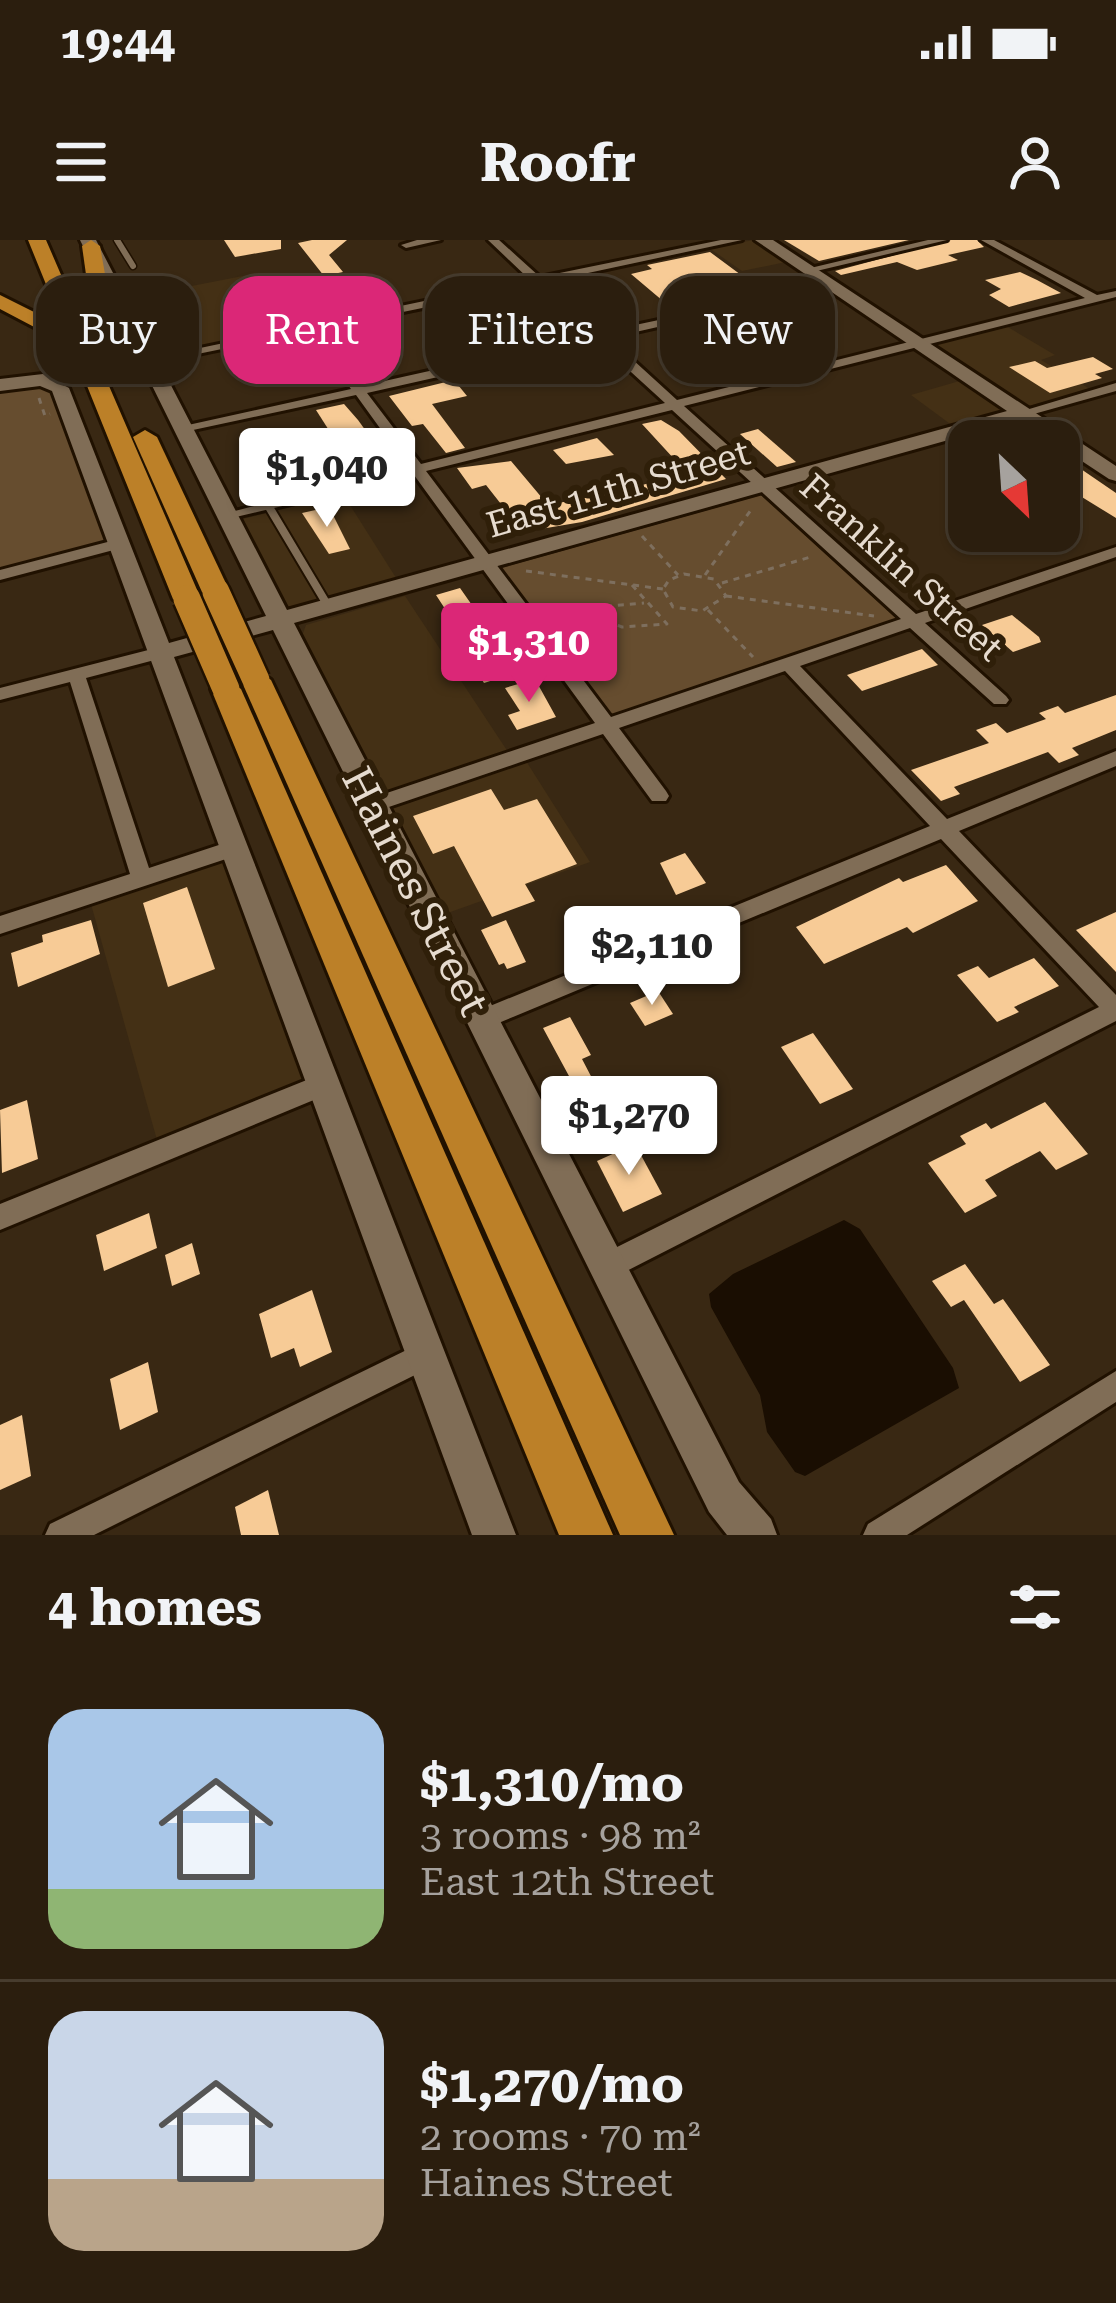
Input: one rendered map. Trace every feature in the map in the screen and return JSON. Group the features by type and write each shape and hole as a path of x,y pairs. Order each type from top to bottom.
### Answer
{"highway":[{"path":"37,240 104,398 647,1535"},
{"path":"52,240 70,276"},
{"path":"90,243 95,276"},
{"path":"0,301 55,333 104,398"},
{"path":"120,384 201,596"},
{"path":"241,684 586,1535"}],"street":[{"path":"406,245 436,240"},
{"name":"Franklin Street","path":"493,240 533,276"},
{"path":"562,276 737,240"},
{"path":"763,240 817,276"},
{"path":"808,270 942,240"},
{"path":"986,240 1095,299"},
{"name":"Haines Street","path":"90,243 107,276"},
{"path":"835,287 1116,475"},
{"path":"228,517 1116,294"},
{"name":"Franklin Street","path":"636,371 1000,700"},
{"path":"184,430 425,376"},
{"path":"0,385 43,380 60,388 494,1535"},
{"name":"Haines Street","path":"161,384 724,1497 755,1535"},
{"path":"354,384 659,796"},
{"name":"East 11th Street","path":"0,694 1116,387"},
{"path":"0,575 119,544"},
{"path":"373,805 1116,552"},
{"path":"607,1267 1116,1010 788,664"},
{"path":"76,673 142,878"},
{"path":"481,1020 1116,758"},
{"path":"0,925 234,848"},
{"path":"0,1217 324,1084"},
{"path":"61,1535 424,1354"},
{"path":"879,1535 1116,1385"}],"lane":[{"path":"117,240 133,266"},
{"path":"269,507 328,606"}],"path":[{"path":"705,575 760,498 740,503"},
{"path":"658,526 638,532 678,575"},
{"path":"720,584 820,554 805,540"},
{"path":"530,562 508,568 663,589"},
{"path":"663,589 678,575 705,575 720,584 726,596"},
{"path":"632,585 636,598 644,603 667,624 622,627 595,616 606,605 644,603"},
{"path":"663,589 673,607 708,610 722,604 726,596"},
{"path":"726,596 887,617"},
{"path":"870,602 887,617"},
{"path":"708,610 757,661 737,668"},
{"path":"867,624 887,617"}],"shaded area":[{"path":"754,240 786,262 742,271 709,248"},
{"path":"223,280 223,343 199,348 199,285"},
{"path":"1006,326 1055,355 1041,360 1090,389 1026,407 931,345"},
{"path":"963,380 1004,408 1002,413 976,420 948,422 911,395"},
{"path":"43,384 51,392 106,541 0,568 0,389"},
{"path":"343,494 398,581 291,609 282,605 239,520"},
{"path":"761,495 897,619 612,716 501,568"},
{"path":"405,596 516,764 526,761 590,862 442,915 301,639 306,625"},
{"path":"226,859 307,1079 157,1140 91,904"},
{"path":"844,1220 860,1229 953,1368 959,1388 805,1476 795,1472 767,1432 760,1395 711,1307 709,1294 733,1274"}],"building":[{"path":"224,240 281,240 281,249 235,257"},
{"path":"347,240 329,255 343,272 324,276 298,243"},
{"path":"784,240 909,240 819,261"},
{"path":"951,240 977,240 984,247 948,255 958,260 917,270 897,262 841,275 835,271"},
{"path":"710,252 742,276 660,276 660,298 631,274 652,269 647,265"},
{"path":"1020,272 1061,293 1009,307 989,295 1001,289 985,280"},
{"path":"1093,357 1113,369 1095,374 1102,378 1050,393 1009,367 1035,361 1047,368"},
{"path":"457,384 467,396 432,404 465,448 446,453 423,424 412,426 389,396"},
{"path":"344,404 371,438 339,446 316,410"},
{"path":"661,420 679,431 726,479 582,522 523,532 486,485 472,489 457,468 511,461 548,505 616,492 687,473 642,424"},
{"path":"758,429 796,462 777,467 740,434"},
{"path":"597,438 614,455 566,464 553,450"},
{"path":"1080,468 1116,493 1116,518 1080,496"},
{"path":"329,507 350,549 329,554 302,513"},
{"path":"460,588 509,648 494,653 509,675 484,683 465,653 460,639 464,638 436,595"},
{"path":"1012,615 1041,642 1013,652 982,625"},
{"path":"922,649 938,665 862,691 847,675"},
{"path":"535,679 556,717 517,730 508,715 520,711 505,688"},
{"path":"1116,695 1116,730 1072,748 1079,755 1059,763 1048,752 954,787 960,794 941,801 911,770 989,743 976,730 996,723 1007,733 1046,719 1039,713 1058,706 1065,713"},
{"path":"491,789 504,810 537,799 577,864 525,884 535,901 492,917 454,846 433,854 413,816"},
{"path":"685,853 706,883 676,895 660,863"},
{"path":"946,865 978,901 913,933 907,927 824,964 796,927 899,878 903,882"},
{"path":"187,887 215,969 168,987 143,903"},
{"path":"1116,912 1116,972 1076,930"},
{"path":"91,920 100,954 18,987 11,953 43,942 42,935"},
{"path":"506,920 526,962 507,969 504,963 499,965 481,930"},
{"path":"1034,958 1059,986 1014,1007 1019,1012 997,1022 957,975 978,966 989,978"},
{"path":"658,991 673,1014 645,1026 630,1003"},
{"path":"570,1017 591,1055 582,1059 594,1082 576,1089 543,1028"},
{"path":"813,1033 853,1089 820,1104 781,1047"},
{"path":"27,1100 38,1159 2,1173 0,1110"},
{"path":"1045,1102 1088,1154 1056,1170 1040,1151 985,1180 997,1196 965,1213 928,1163 966,1144 960,1136 986,1123 991,1129"},
{"path":"635,1144 662,1194 623,1212 597,1161"},
{"path":"149,1213 157,1248 104,1271 96,1235"},
{"path":"192,1243 200,1274 172,1286 165,1255"},
{"path":"965,1264 994,1304 1003,1299 1050,1365 1020,1382 964,1300 951,1307 932,1281"},
{"path":"312,1290 332,1352 300,1367 294,1348 271,1358 259,1314"},
{"path":"148,1362 158,1412 120,1430 110,1379"},
{"path":"22,1415 31,1476 0,1490 0,1425"},
{"path":"268,1490 279,1535 241,1535 235,1507"}]}
